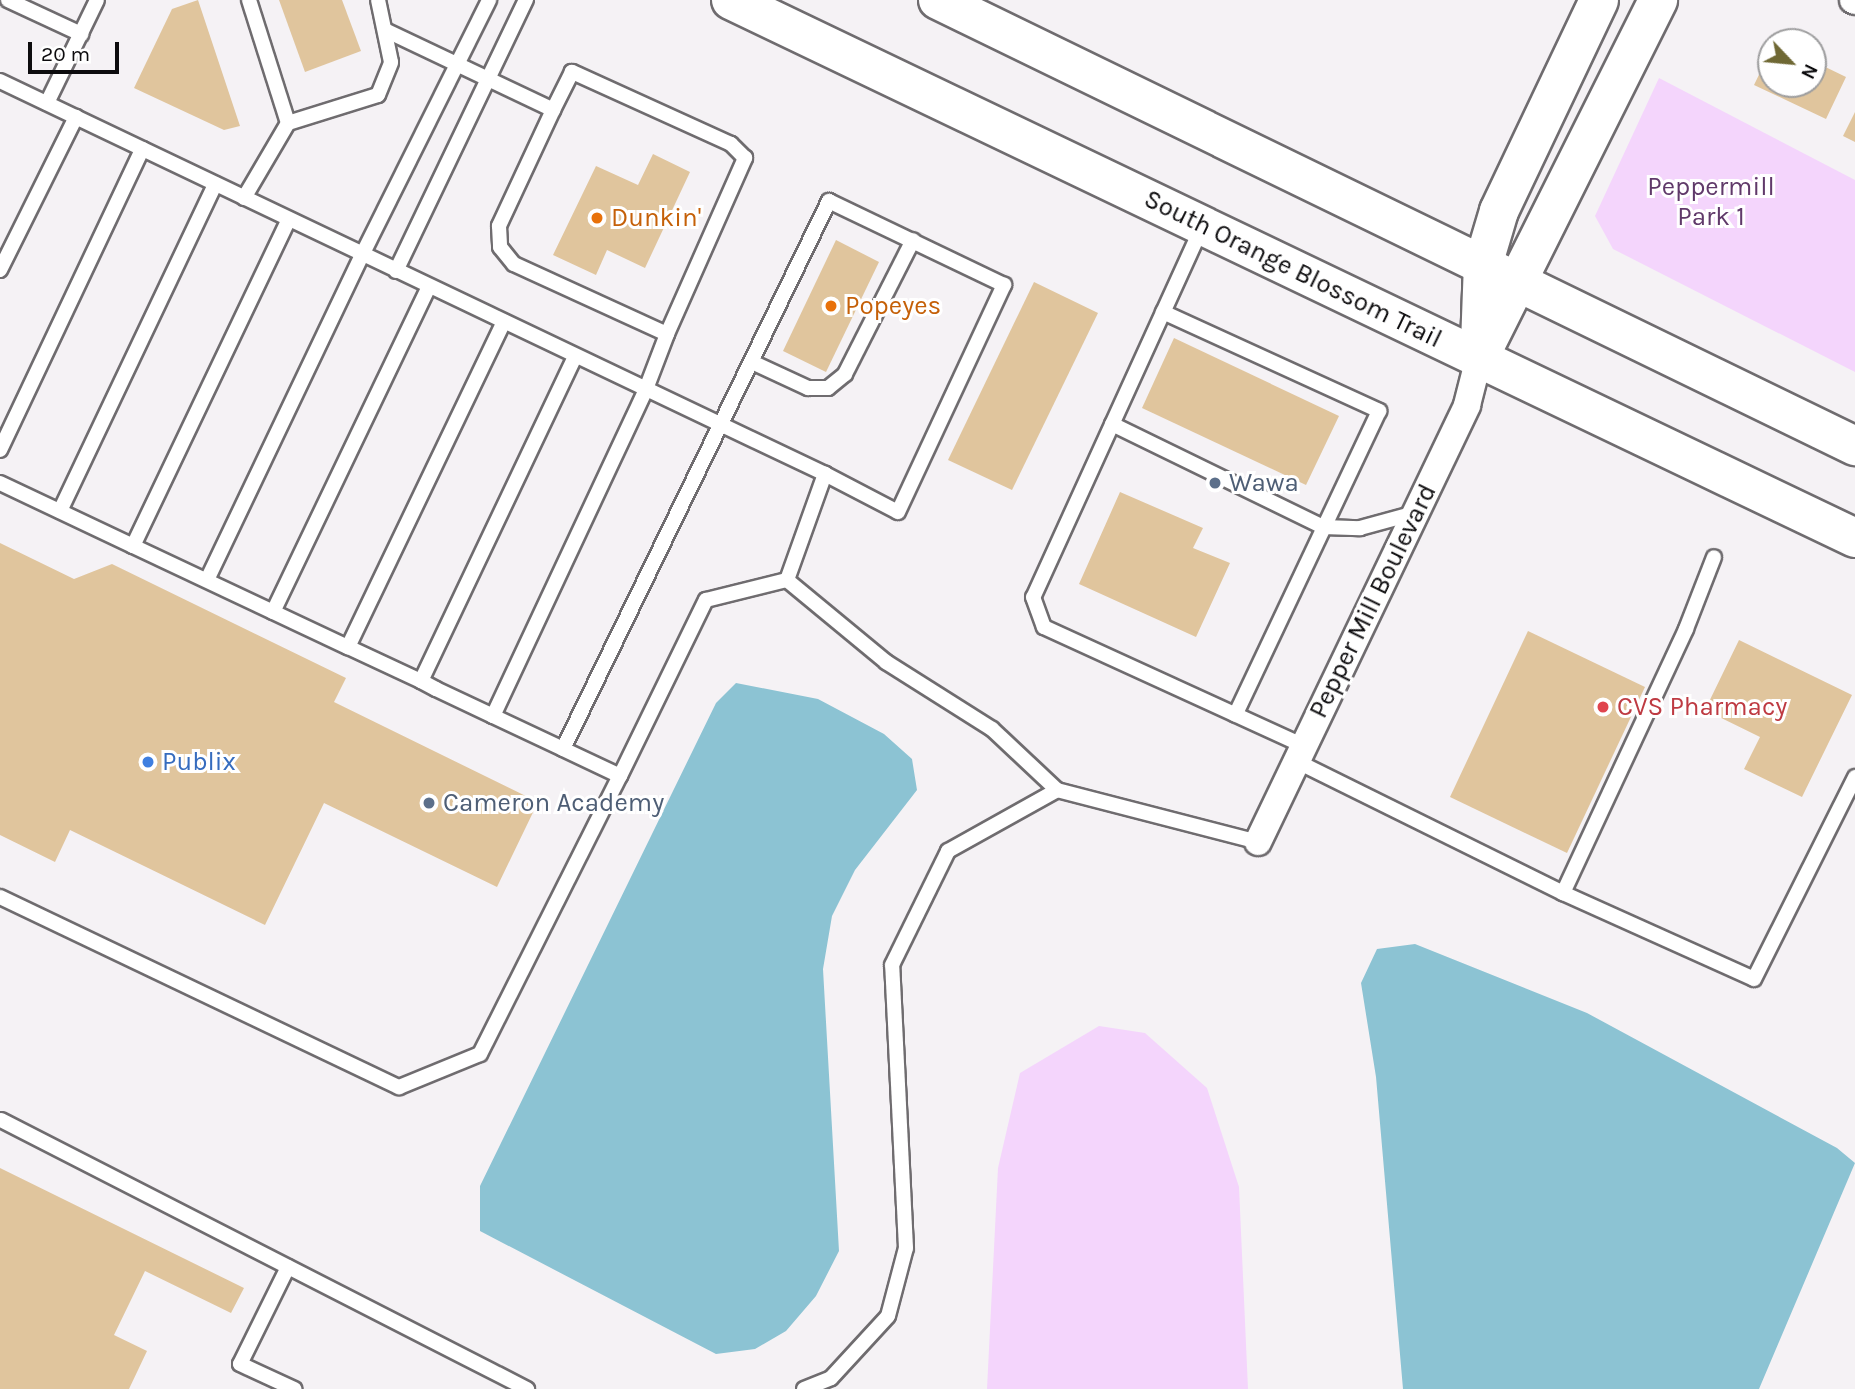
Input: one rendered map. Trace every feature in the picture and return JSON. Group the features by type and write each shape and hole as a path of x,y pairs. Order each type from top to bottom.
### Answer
{"main road":[{"name":"South Orange Blossom Trail","path":"731,0 1855,538"},
{"path":"938,0 1855,446"},
{"name":"Pepper Mill Boulevard","path":"1479,358 1483,265 1499,211 1598,0"},
{"name":"Pepper Mill Boulevard","path":"1479,358 1658,0"}],"street":[{"name":"Pepper Mill Boulevard","path":"1258,842 1466,405 1479,358"}],"lane":[{"path":"8,0 81,34"},
{"path":"47,103 97,0"},
{"path":"249,0 288,123"},
{"path":"244,198 288,123 378,95 391,62 387,31 378,0"},
{"path":"207,580 362,255 489,0"},
{"path":"396,271 526,0"},
{"path":"387,31 553,110"},
{"path":"493,716 646,389 667,334 745,158 731,145 572,72 499,226 500,247 514,264 667,334"},
{"path":"0,80 362,255 429,286 575,356 646,389 722,425 825,474 898,512 1004,285 829,201 722,425 563,748"},
{"path":"0,270 76,117"},
{"path":"0,450 142,149"},
{"path":"60,511 215,184"},
{"path":"133,545 289,219"},
{"path":"1203,226 1033,597 1044,626 1235,715 1379,802 1563,893 1754,979 1850,801 1855,777"},
{"path":"752,362 808,388 828,388 845,374 913,240"},
{"path":"273,612 429,286"},
{"path":"1163,312 1380,411 1235,715"},
{"path":"348,647 504,322"},
{"path":"421,681 575,356"},
{"path":"1112,424 1323,527 1360,528 1415,513"},
{"path":"787,580 825,474"},
{"path":"0,483 620,776"},
{"path":"1563,893 1686,629 1714,557"},
{"path":"0,897 399,1087 480,1055 706,600 787,580"},
{"path":"787,580 886,662 992,729 1057,790 1258,842"},
{"path":"804,1389 831,1377 888,1316 906,1248 892,965 948,852 1057,790"},
{"path":"1,1120 527,1389"},
{"path":"288,1267 240,1364 294,1389"}],"green space":[{"name":"Peppermill Park 1","path":"1659,78 1855,180 1855,372 1613,249 1595,216"},
{"path":"1099,1026 1145,1033 1207,1088 1239,1187 1248,1389 987,1389 998,1168 1020,1073"}],"water":[{"path":"736,683 818,699 884,734 912,759 917,790 855,870 832,916 823,969 839,1251 816,1296 786,1331 755,1349 716,1354 480,1231 480,1186 716,703"},
{"path":"1415,944 1587,1013 1837,1148 1855,1163 1759,1389 1403,1389 1376,1077 1361,983 1377,949"}],"building":[{"path":"198,0 240,126 224,130 134,88 172,9"},
{"path":"279,0 342,0 361,51 305,72"},
{"path":"1827,68 1846,77 1826,119 1782,98 1827,98"},
{"path":"1855,112 1855,142 1843,136"},
{"path":"653,154 690,172 645,268 607,250 596,275 553,255 596,166 638,185"},
{"name":"Popeyes","path":"836,240 879,262 826,372 783,351"},
{"path":"1034,282 1098,313 1012,490 948,460"},
{"path":"1174,338 1339,416 1306,485 1142,408"},
{"path":"1120,492 1203,528 1193,548 1230,563 1196,637 1079,584"},
{"path":"0,543 74,579 112,564 346,678 334,702 538,802 497,887 324,803 265,925 70,830 55,862 0,835"},
{"name":"CVS Pharmacy","path":"1528,631 1645,687 1567,853 1450,797"},
{"path":"1739,640 1852,695 1802,797 1744,769 1760,737 1705,710"},
{"path":"0,1168 244,1288 231,1313 145,1271 114,1335 147,1351 129,1389 0,1389"}],"place":[{"name":"Dunkin'","path":"597,218"},
{"name":"Popeyes","path":"831,306"},
{"name":"Wawa","path":"1215,483"},
{"name":"CVS Pharmacy","path":"1603,707"},
{"name":"Publix","path":"148,762"},
{"name":"Cameron Academy","path":"429,803"}]}
